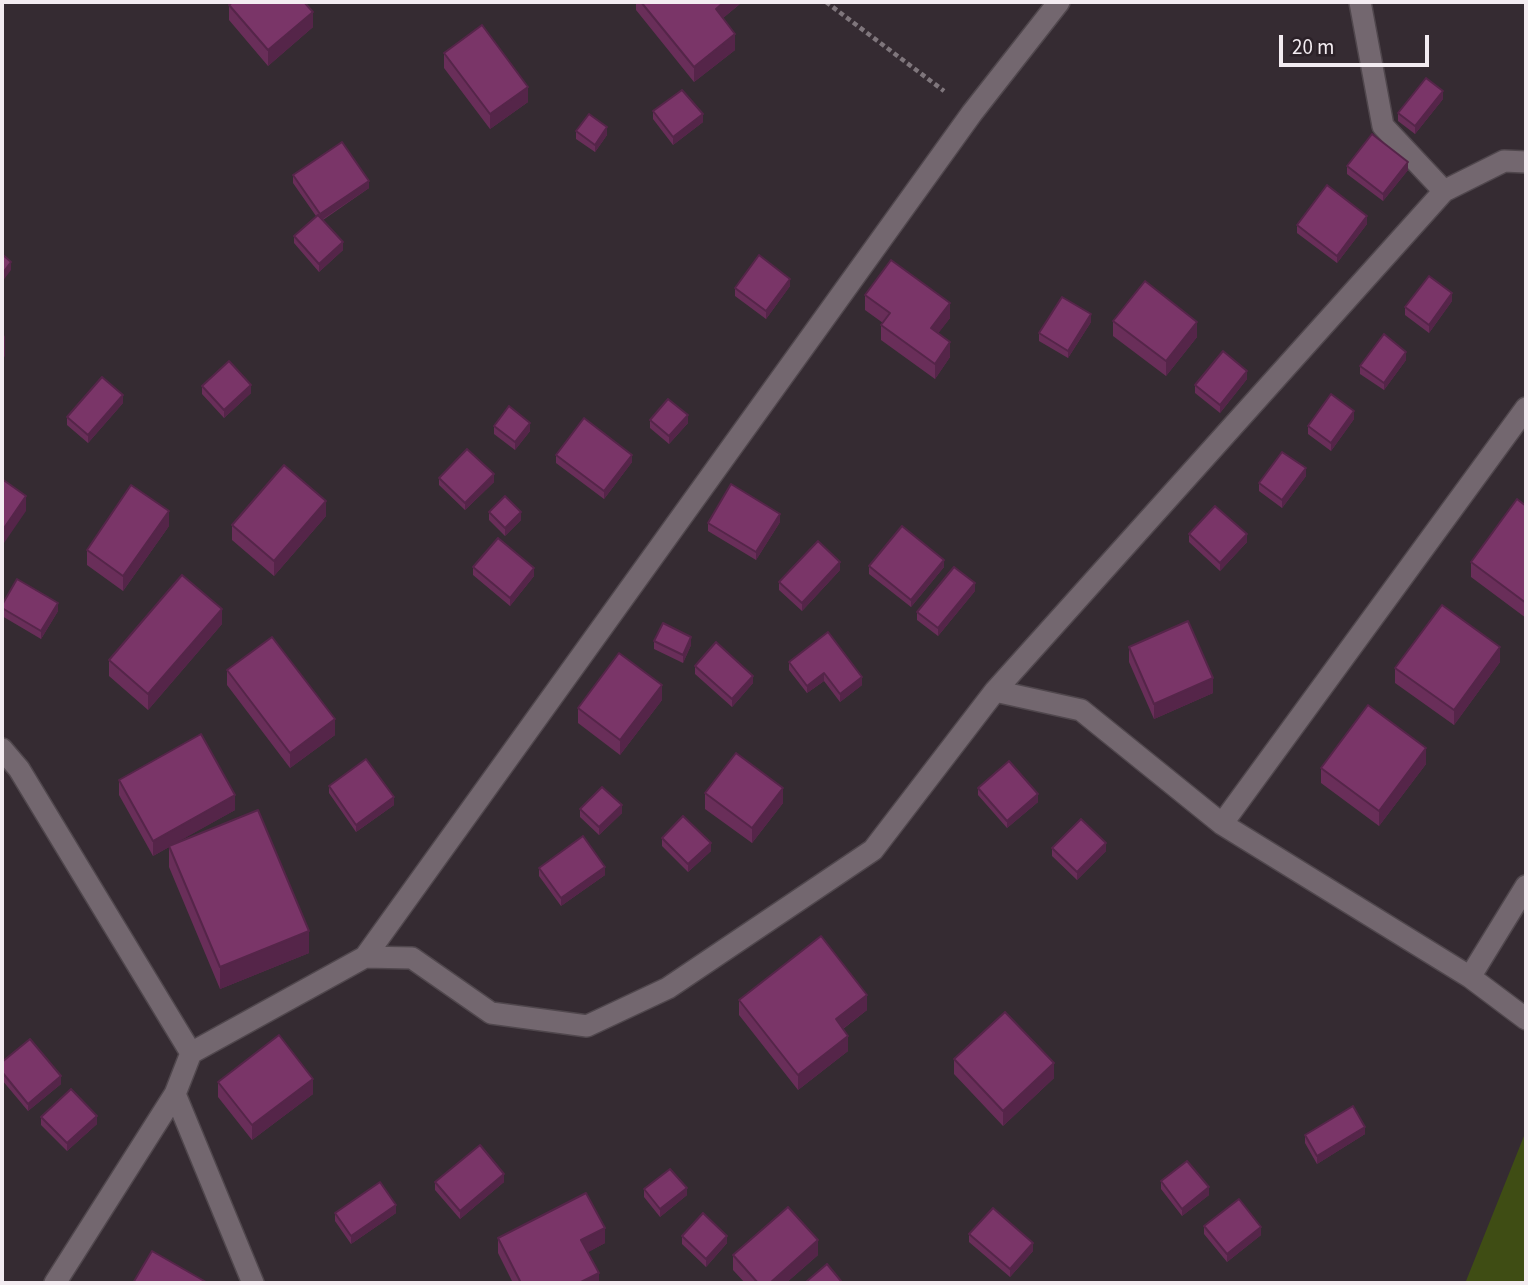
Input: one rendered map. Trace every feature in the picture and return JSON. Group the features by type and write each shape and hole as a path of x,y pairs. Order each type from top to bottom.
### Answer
{"street":[{"path":"55,1283 174,1094 191,1053 365,957 972,113 1059,2"},
{"path":"1360,2 1383,126 1444,191"},
{"path":"365,957 412,958 491,1013 587,1026 667,988 873,850 995,691 1444,191 1504,161 1526,162"},
{"path":"1222,824 1526,408"},
{"path":"995,691 1081,710 1222,824 1470,977 1526,1019"},
{"path":"2,749 19,769 191,1053"},
{"path":"1470,977 1526,886"},
{"path":"174,1094 253,1283"}],"path":[{"path":"826,2 972,113"}],"green space":[{"path":"1526,1131 1526,1283 1464,1283 1466,1281"}],"building":[{"path":"233,2 304,2 313,12 268,50 229,5"},
{"path":"641,2 724,2 716,9 735,34 694,67"},
{"path":"482,25 528,87 490,114 444,53"},
{"path":"1426,78 1443,91 1415,126 1398,113"},
{"path":"682,90 703,114 673,137 653,111"},
{"path":"589,114 607,127 595,145 576,131"},
{"path":"1372,134 1408,162 1383,194 1347,166"},
{"path":"342,142 369,181 320,214 293,175"},
{"path":"1327,185 1367,216 1337,256 1297,225"},
{"path":"318,215 343,242 319,264 294,236"},
{"path":"2,254 11,262 2,274"},
{"path":"759,255 790,279 766,311 735,288"},
{"path":"891,260 950,303 931,328 950,342 935,364 881,325 890,313 865,295"},
{"path":"1429,276 1452,293 1429,325 1405,307"},
{"path":"1145,281 1197,322 1166,361 1113,321"},
{"path":"1062,297 1091,314 1068,351 1039,333"},
{"path":"1384,334 1406,352 1384,383 1360,366"},
{"path":"1223,351 1247,371 1220,405 1195,385"},
{"path":"229,361 251,385 224,410 202,386"},
{"path":"102,377 123,395 88,435 67,417"},
{"path":"1331,394 1354,411 1331,443 1308,426"},
{"path":"668,399 688,415 669,436 650,420"},
{"path":"509,406 530,423 515,442 494,426"},
{"path":"584,418 632,455 604,491 556,455"},
{"path":"467,449 494,474 465,503 439,478"},
{"path":"1282,452 1306,468 1282,500 1259,483"},
{"path":"284,465 326,501 274,561 232,525"},
{"path":"2,479 26,496 2,531"},
{"path":"731,484 780,514 756,552 708,523"},
{"path":"131,485 169,511 123,576 87,550"},
{"path":"505,496 521,512 505,528 489,512"},
{"path":"1517,499 1526,506 1526,603 1471,562"},
{"path":"1215,506 1247,534 1220,563 1189,534"},
{"path":"902,526 944,560 911,600 869,566"},
{"path":"498,538 534,568 510,598 473,567"},
{"path":"818,541 840,562 802,603 779,582"},
{"path":"954,567 975,583 938,628 917,612"},
{"path":"182,575 222,609 148,694 109,660"},
{"path":"17,579 58,603 41,631 2,608"},
{"path":"1442,605 1500,647 1454,710 1395,668"},
{"path":"1188,621 1213,678 1154,704 1129,647"},
{"path":"663,623 691,637 683,655 654,641"},
{"path":"828,632 862,677 840,694 824,673 807,686 789,662"},
{"path":"272,637 335,719 290,753 227,670"},
{"path":"716,642 753,676 732,699 695,666"},
{"path":"619,653 662,685 620,740 578,708"},
{"path":"1368,705 1426,748 1379,811 1321,768"},
{"path":"201,734 235,795 153,841 119,780"},
{"path":"736,753 783,788 752,828 705,793"},
{"path":"366,759 394,797 356,825 329,786"},
{"path":"1009,761 1038,794 1007,821 978,788"},
{"path":"602,787 622,805 599,827 580,809"},
{"path":"258,810 309,931 220,967 169,846"},
{"path":"683,816 711,843 688,864 662,838"},
{"path":"1081,819 1106,843 1077,872 1052,848"},
{"path":"583,836 605,867 561,898 539,868"},
{"path":"821,936 867,995 836,1019 848,1036 798,1075 739,1000"},
{"path":"1005,1012 1054,1063 1003,1111 954,1059"},
{"path":"279,1035 313,1079 252,1125 218,1082"},
{"path":"30,1039 61,1076 28,1104 2,1072 2,1062"},
{"path":"71,1089 97,1116 67,1143 41,1117"},
{"path":"1353,1106 1365,1127 1317,1156 1305,1135"},
{"path":"480,1145 504,1174 460,1211 435,1182"},
{"path":"1187,1161 1209,1187 1182,1209 1161,1181"},
{"path":"670,1169 687,1188 660,1209 644,1189"},
{"path":"380,1182 396,1205 351,1236 335,1213"},
{"path":"586,1193 605,1228 581,1240 599,1273 579,1283 521,1283 498,1238"},
{"path":"1239,1199 1261,1227 1227,1254 1204,1226"},
{"path":"788,1207 818,1240 770,1283 758,1283 733,1255"},
{"path":"993,1208 1033,1243 1010,1269 969,1234"},
{"path":"703,1213 727,1236 706,1259 682,1236"},
{"path":"152,1251 206,1282 133,1283"},
{"path":"827,1264 841,1281 839,1283 807,1281"}]}
